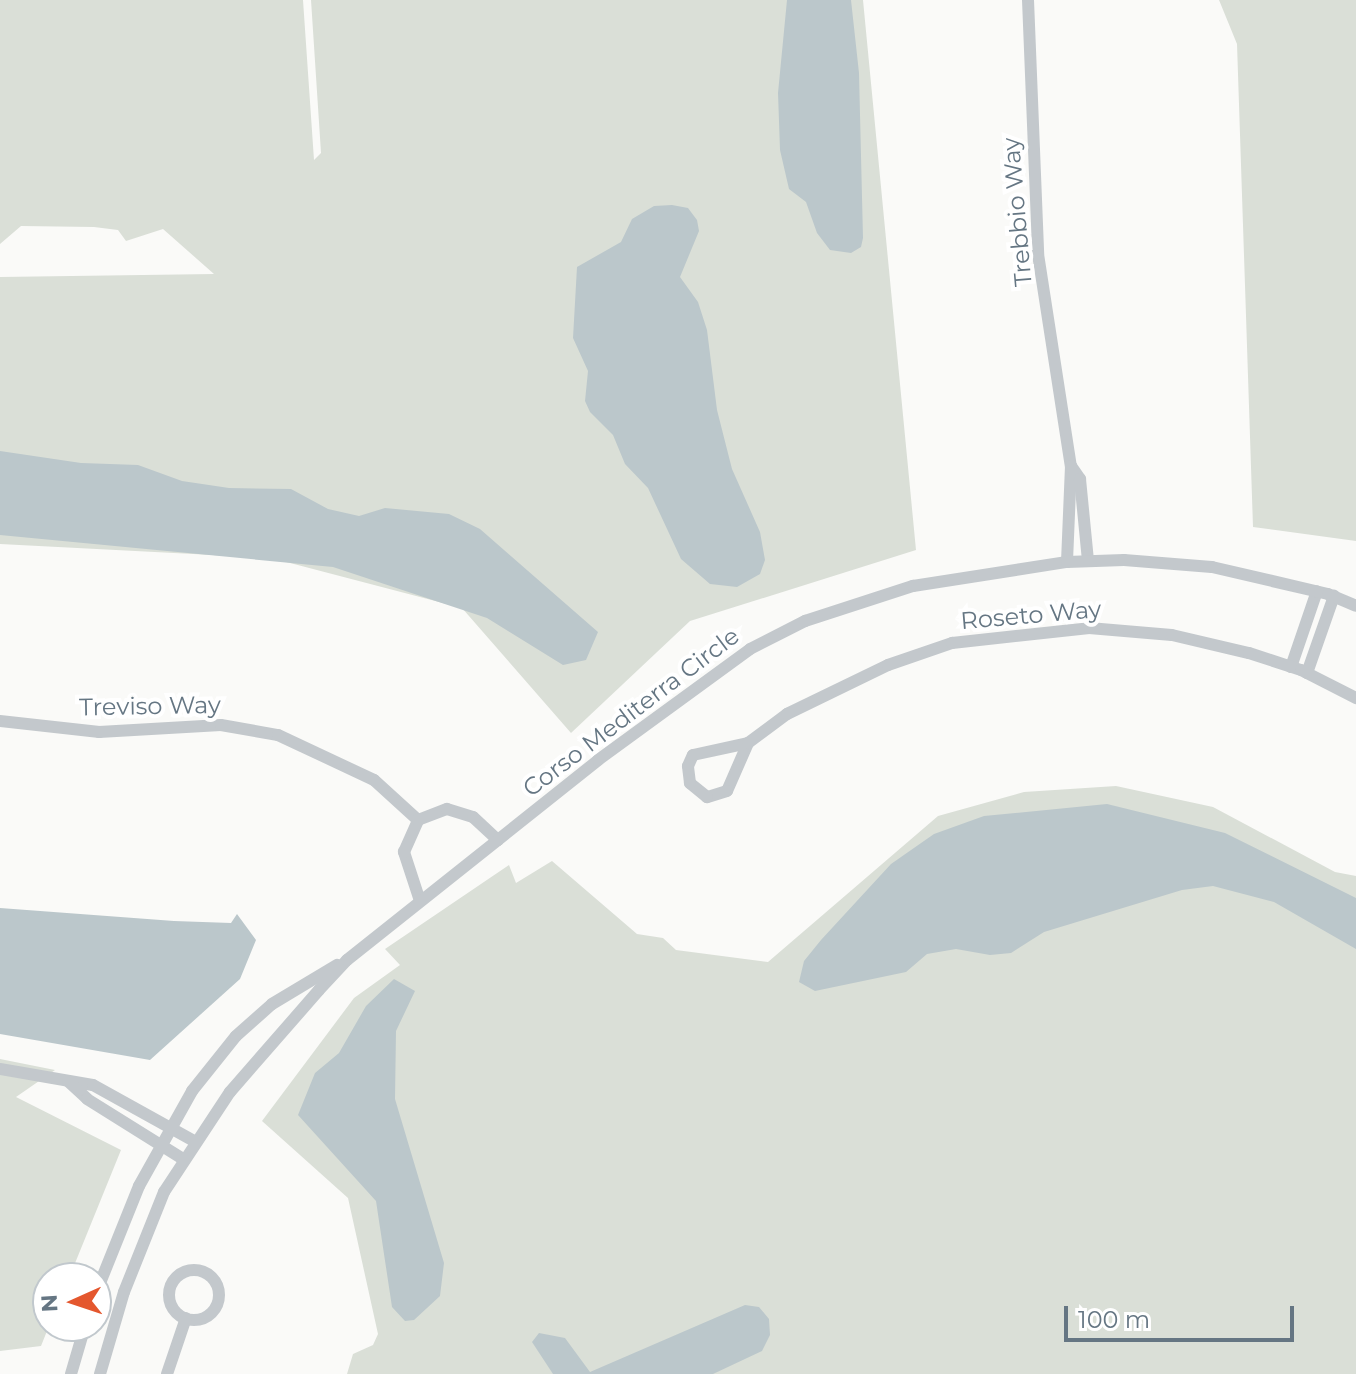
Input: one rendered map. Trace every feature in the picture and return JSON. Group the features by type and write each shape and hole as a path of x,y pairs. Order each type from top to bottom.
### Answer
{"street":[{"name":"Trebbio Way","path":"1028,0 1038,254 1071,466 1067,562"},
{"name":"Trebbio Way","path":"1071,466 1080,479 1088,561"},
{"name":"Corso Mediterra Circle","path":"100,1374 124,1292 164,1192 194,1141 253,1064 347,960 672,703 750,649 805,621 913,586 1067,562 1212,567 1317,591 1356,606"},
{"path":"1291,667 1317,591"},
{"path":"1307,673 1334,596"},
{"name":"Roseto Way","path":"748,743 727,791 707,797 690,783 688,766 693,755 748,743 787,714 888,665 952,643 1011,634 1089,628 1172,635 1291,667 1356,698"},
{"name":"Treviso Way","path":"0,721 99,732 221,725 278,735 374,780 418,820"},
{"path":"420,901 404,852 406,837 418,820 447,809 473,817 498,840"},
{"name":"Corso Mediterra Circle","path":"109,1262 168,1127 236,1036 297,986 347,960"},
{"path":"0,1069 93,1085 194,1141"},
{"path":"68,1081 87,1099 183,1159"},
{"path":"189,1270 204,1272 218,1290 216,1306 203,1318 186,1318 173,1308 172,1284 189,1270"},
{"path":"167,1374 186,1318"},
{"path":"71,1374 80,1342"}],"shaded area":[{"path":"0,0 303,0 314,160 321,153 311,0 863,0 916,550 690,621 571,733 462,608 271,558 0,544 0,277 214,274 163,229 126,241 118,230 21,226 0,244"},
{"path":"787,0 851,0 859,73 863,238 861,247 851,253 830,250 817,233 806,202 789,189 780,150 778,93"},
{"path":"1219,0 1356,0 1356,541 1253,527 1237,44"},
{"path":"654,206 688,208 697,220 699,231 680,277 698,302 707,330 717,410 732,469 760,532 765,560 760,574 737,587 710,584 681,559 648,488 625,464 613,435 590,412 585,401 588,371 573,338 577,267 621,242 632,219"},
{"path":"0,451 81,463 138,465 182,481 229,488 291,489 328,509 359,516 385,508 449,514 480,529 598,632 586,660 563,665 487,618 333,567 0,535"},
{"path":"1116,786 1213,807 1335,872 1356,876 1356,1374 347,1374 353,1354 373,1345 378,1334 348,1198 262,1121 354,998 400,965 385,949 509,865 516,883 552,861 637,934 663,938 676,950 768,962 938,816 1024,792"},
{"path":"1107,804 1225,833 1356,898 1356,949 1274,902 1213,886 1182,890 1044,932 1011,953 990,955 956,949 927,954 906,972 815,991 799,982 804,961 821,940 891,864 934,834 984,816"},
{"path":"0,908 231,923 237,914 256,940 240,979 150,1060 0,1034"},
{"path":"394,979 415,991 396,1031 395,1099 444,1263 440,1296 414,1320 405,1321 392,1307 376,1201 298,1115 315,1073 339,1053 366,1006"},
{"path":"0,1059 55,1070 16,1097 121,1150 76,1262 32,1262 32,1342 43,1342 41,1346 0,1351"},
{"path":"745,1305 759,1307 769,1319 770,1335 762,1351 713,1374 553,1374 532,1342 539,1333 565,1338 590,1372"}]}
